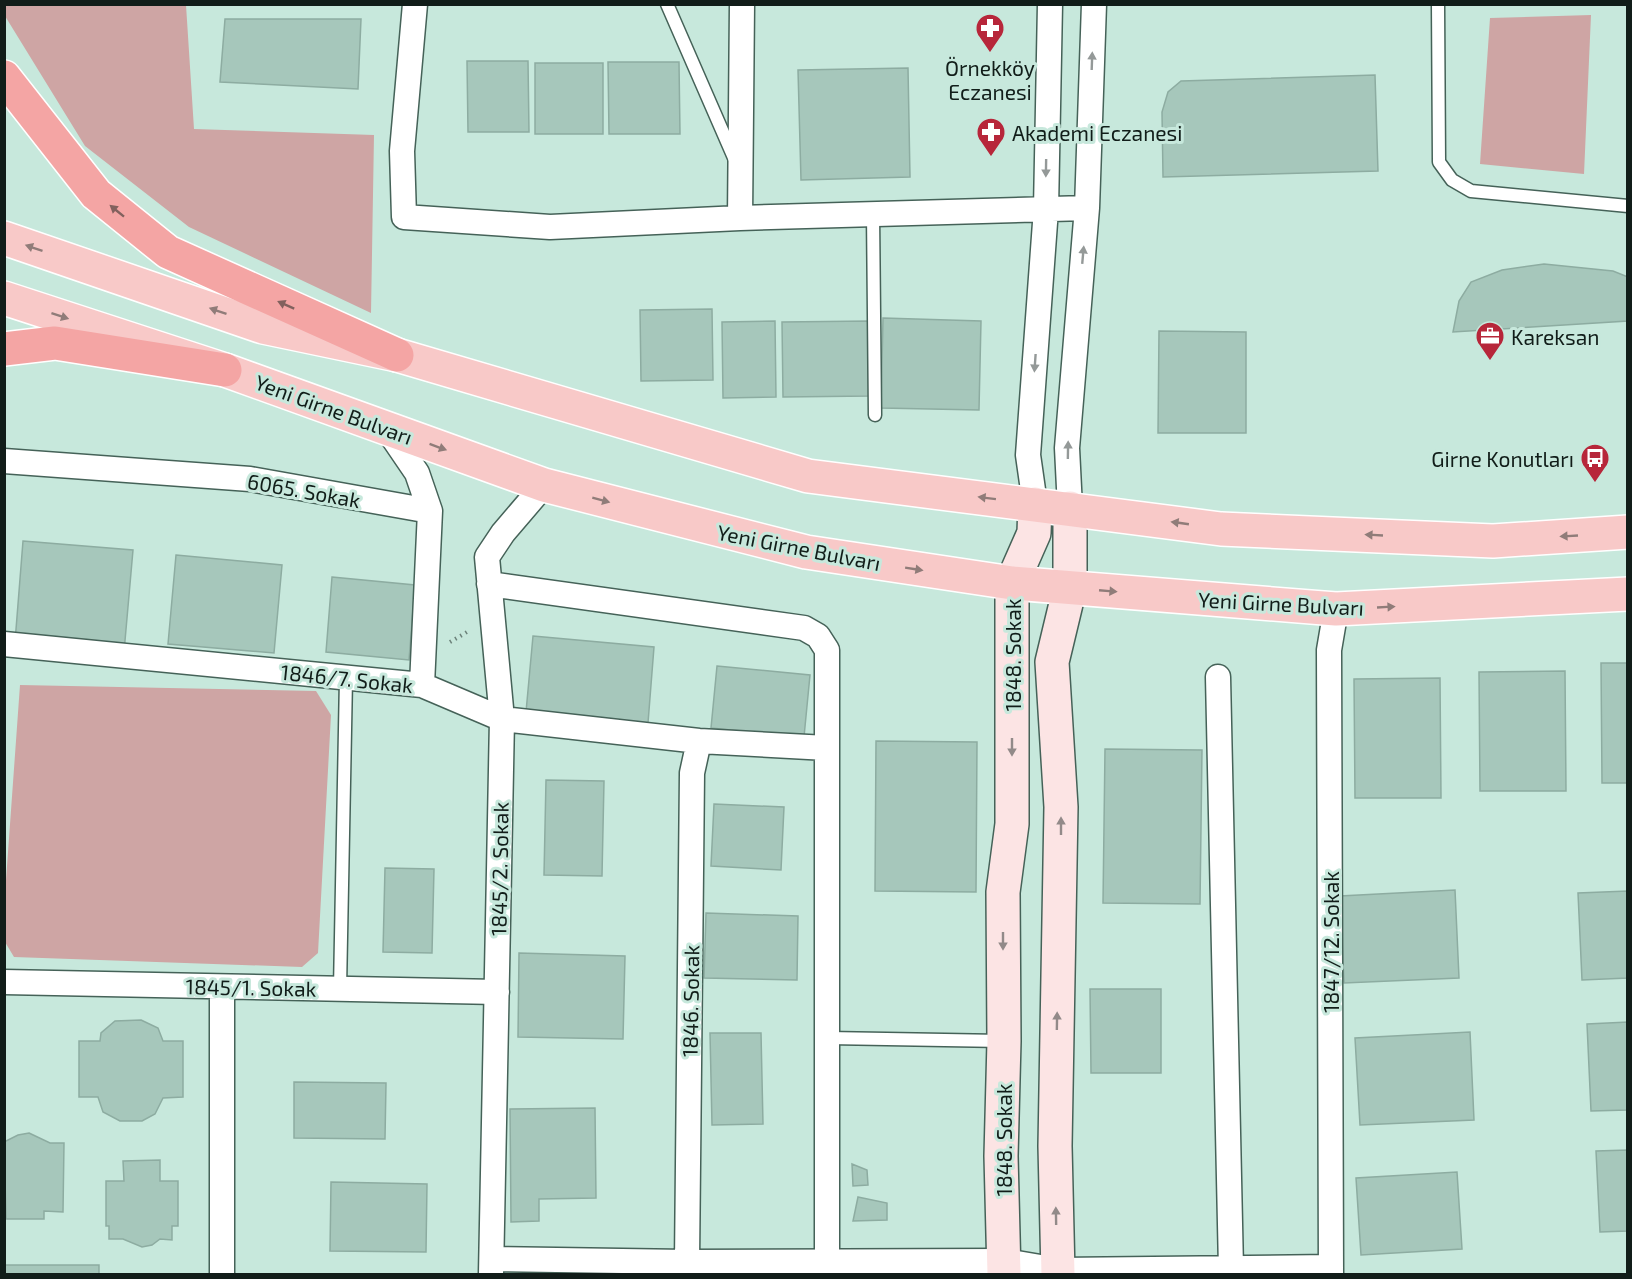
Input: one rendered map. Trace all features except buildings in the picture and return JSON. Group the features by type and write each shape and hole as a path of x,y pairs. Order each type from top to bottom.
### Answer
{"highway":[{"path":"4,77 96,195 168,252 397,355"},
{"path":"4,349 55,343 225,370"}],"main road":[{"path":"4,238 263,327 397,355 808,476 1221,529 1482,540 1628,532"},
{"name":"Yeni Girne Bulvarı","path":"4,298 225,370 544,485 806,552 1012,583 1336,609 1628,594"},
{"name":"1848. Sokak","path":"1004,1268 1001,1156 1004,1041 1003,892 1012,824 1012,583 1034,533 1035,504"},
{"name":"1848. Sokak","path":"1058,1272 1055,1146 1061,807 1052,662 1070,587 1070,508"}],"street":[{"path":"415,4 402,151 404,217 550,227 740,218 1087,208"},
{"path":"740,218 742,4"},
{"name":"1848. Sokak","path":"1035,504 1028,455 1046,208 1050,4"},
{"name":"1848. Sokak","path":"1070,508 1067,448 1087,208 1094,4"},
{"path":"387,429 417,473 430,511 422,685"},
{"name":"6065. Sokak","path":"4,461 250,480 430,511"},
{"name":"1845/2. Sokak","path":"492,1267 502,719 487,557 503,533 544,485"},
{"path":"489,584 804,628 818,636 827,650 827,1262"},
{"name":"1847/12. Sokak","path":"1331,1271 1329,650 1336,609"},
{"name":"1846/7. Sokak","path":"5,644 422,685 502,719 699,741 827,748"},
{"path":"1218,677 1231,1269"},
{"name":"1846. Sokak","path":"687,1262 692,773 699,741"},
{"name":"1845/1. Sokak","path":"4,982 497,992"},
{"path":"222,987 222,1275"},
{"path":"492,1267 687,1262 744,1268 827,1262 1058,1272 1231,1269 1331,1271"}],"lane":[{"path":"668,4 741,173"},
{"path":"1438,4 1440,162 1452,180 1471,191 1628,206"},
{"path":"873,214 875,415"},
{"path":"340,989 346,678"},
{"path":"828,1038 1004,1041"}],"path":[{"path":"423,657 492,617"}],"shaded area":[{"path":"5,4 186,5 194,129 374,135 371,313 189,227 85,146 5,16"},
{"path":"1591,15 1584,174 1480,164 1490,18"},
{"path":"20,685 316,691 331,715 318,953 302,967 14,957 5,942 4,908"}],"place":[{"name":"Örnekköy Eczanesi","path":"990,54"},
{"name":"Akademi Eczanesi","path":"991,158"},
{"name":"Kareksan","path":"1490,362"},
{"name":"Girne Konutları","path":"1595,484"}]}
